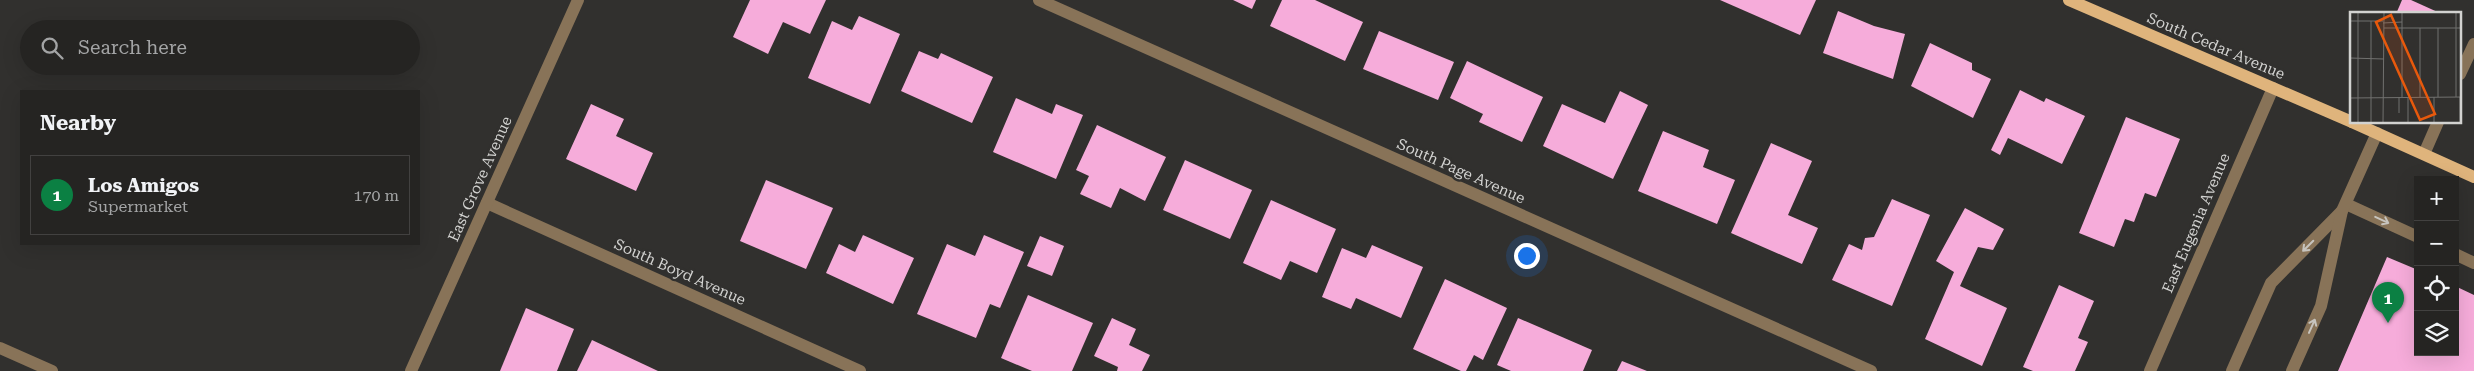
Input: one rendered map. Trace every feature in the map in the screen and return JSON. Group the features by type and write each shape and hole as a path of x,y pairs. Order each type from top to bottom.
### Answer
{"main road":[{"name":"South Cedar Avenue","path":"2069,0 2350,121"},
{"name":"South Cedar Avenue","path":"2357,124 2474,177"}],"street":[{"name":"East Grove Avenue","path":"411,371 578,0"},
{"name":"South Page Avenue","path":"1038,0 1870,371"},
{"path":"2462,70 2474,44"},
{"name":"East Eugenia Avenue","path":"2150,371 2273,88"},
{"path":"2424,154 2437,124"},
{"path":"2292,371 2321,306 2344,208 2377,133"},
{"name":"South Boyd Avenue","path":"487,203 860,371"},
{"path":"2344,208 2414,235"},
{"path":"2232,371 2271,284 2344,208"},
{"path":"2459,256 2474,263"},
{"path":"0,348 52,371"}],"building":[{"path":"750,0 826,0 810,34 783,22 768,54 733,37"},
{"path":"1233,0 1256,0 1252,9"},
{"path":"1282,0 1315,0 1363,22 1345,61 1270,26"},
{"path":"1720,0 1816,0 1800,35"},
{"path":"2402,0 2411,0 2438,12 2397,12"},
{"path":"1838,11 1874,26 1905,34 1893,79 1823,53"},
{"path":"859,16 900,34 870,104 808,78 832,21 852,30"},
{"path":"1379,31 1454,62 1438,100 1363,69"},
{"path":"1930,43 1972,63 1972,70 1991,79 1973,118 1911,86"},
{"path":"919,51 938,59 941,53 993,77 972,123 901,91"},
{"path":"1467,61 1543,97 1522,142 1479,122 1483,114 1450,98"},
{"path":"2020,90 2044,102 2046,98 2085,116 2062,164 2008,138 2000,155 1991,150"},
{"path":"1620,91 1648,105 1613,179 1543,146 1562,104 1605,123"},
{"path":"1016,98 1052,114 1056,104 1083,115 1056,179 993,152"},
{"path":"591,104 624,119 616,136 653,153 636,191 566,159"},
{"path":"2126,117 2180,139 2156,197 2145,193 2134,222 2125,219 2114,247 2079,233"},
{"path":"1097,125 1166,157 1145,201 1120,188 1111,208 1080,194 1089,176 1076,170"},
{"path":"1663,131 1709,150 1703,167 1735,180 1717,224 1638,191"},
{"path":"1771,143 1812,161 1788,215 1818,228 1802,264 1731,233"},
{"path":"1185,160 1252,190 1230,239 1163,210"},
{"path":"766,180 833,208 806,269 740,241"},
{"path":"1892,199 1930,215 1892,306 1832,280 1849,244 1862,250 1865,238 1874,237"},
{"path":"1271,200 1336,229 1317,273 1290,261 1281,280 1243,263"},
{"path":"1965,208 2004,229 1993,250 1978,247 1960,286 2007,308 1982,366 1925,339 1954,272 1936,261"},
{"path":"863,235 914,258 893,304 826,273 839,244 855,252"},
{"path":"984,235 1024,252 1000,308 990,304 976,338 917,314 947,244 975,256"},
{"path":"1040,236 1064,246 1052,276 1027,266"},
{"path":"1372,245 1423,267 1401,318 1356,298 1351,309 1322,297 1342,248 1366,258"},
{"path":"2387,257 2414,268 2414,356 2459,356 2459,288 2474,295 2474,371 2338,371"},
{"path":"1445,279 1507,308 1483,360 1474,355 1466,371 1461,371 1413,349"},
{"path":"2059,285 2094,301 2078,338 2088,342 2075,371 2033,371 2023,367"},
{"path":"1028,295 1093,323 1072,371 1032,371 1001,358"},
{"path":"526,308 574,329 557,371 500,371"},
{"path":"1112,318 1136,329 1129,345 1150,355 1142,371 1117,371 1118,367 1094,356"},
{"path":"1518,318 1592,350 1583,371 1511,371 1497,365"},
{"path":"592,340 658,371 577,371"},
{"path":"1622,361 1647,371 1617,371"}],"place":[{"name":"Los Amigos","path":"2388,323"}]}
